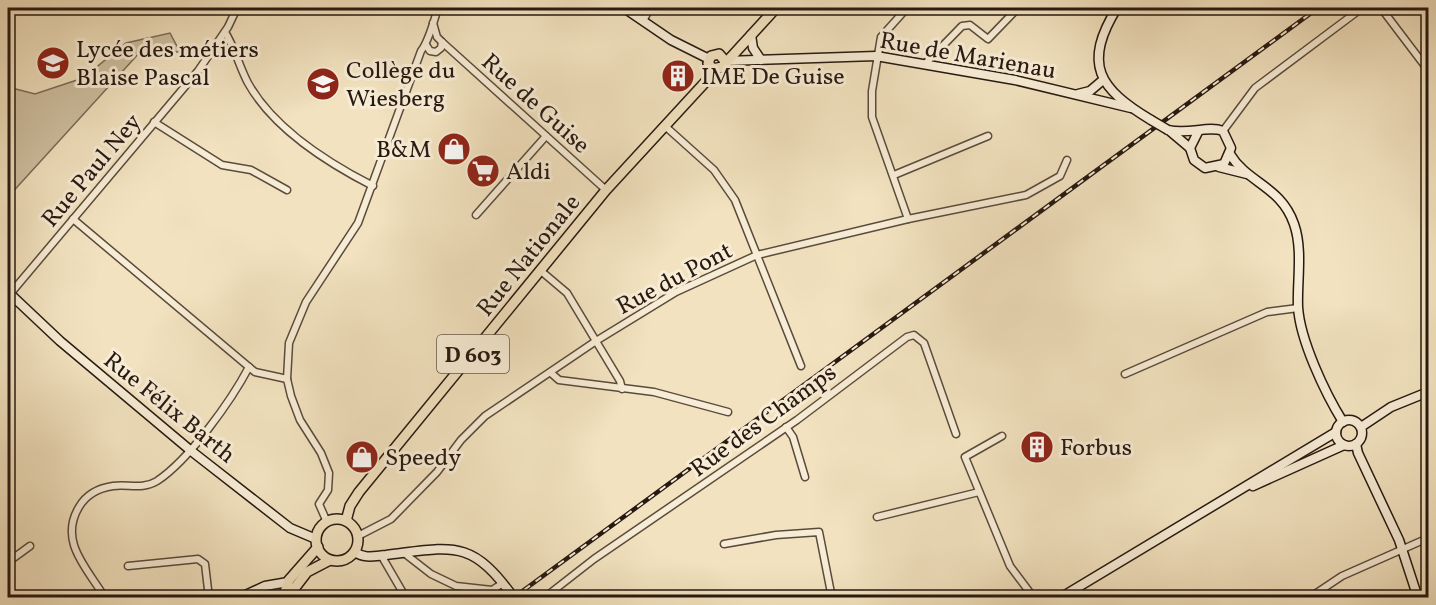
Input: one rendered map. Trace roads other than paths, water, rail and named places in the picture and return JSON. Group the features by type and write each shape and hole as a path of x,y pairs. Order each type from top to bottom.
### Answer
{"main road":[{"path":"624,8 644,19 671,40 709,59 713,69 719,69 722,58 741,45 776,8"},
{"path":"1117,8 1106,25 1099,51 1103,80 1114,96 1168,130 1190,148 1194,160 1199,165 1212,169 1219,167 1250,175"},
{"path":"751,35 753,48 761,60"},
{"path":"709,59 714,54 722,58"},
{"name":"Rue de Marienau","path":"722,58 761,60 876,56 926,63 1078,94 1131,108"},
{"name":"Rue Nationale","path":"346,520 350,506 359,492 606,190 710,77 713,69"},
{"path":"1078,94 1090,91 1103,80"},
{"path":"1168,130 1198,132 1210,128 1222,132 1230,142 1230,154 1219,167"},
{"path":"1190,148 1198,132"},
{"path":"1230,154 1250,175 1278,195 1294,224 1298,308 1308,346 1330,400 1343,422"},
{"name":"Rue Félix Barth","path":"9,293 60,341 190,450 290,528 317,543"},
{"path":"1361,427 1384,411 1428,392"},
{"path":"1343,422 1355,421 1361,427 1362,435 1356,444"},
{"path":"1060,597 1336,432 1343,422"},
{"path":"1336,432 1338,440 1344,445"},
{"path":"1241,490 1344,445 1356,444"},
{"path":"1356,444 1403,550 1418,597"},
{"path":"346,520 358,536 355,552 342,560 330,560 307,572 285,597 288,582 317,543 321,527 327,522 346,520"},
{"path":"317,543 323,555 330,560"},
{"path":"355,552 365,557 443,549 460,550 488,565 514,597"},
{"path":"239,597 265,586 288,582"}],"street":[{"name":"Rue Paul Ney","path":"9,293 198,70 225,32 237,8"},
{"path":"327,522 319,504 328,490 329,472 321,453 298,414 287,379 286,359 292,330 313,290 350,237 373,186 421,57 428,45 438,8"},
{"path":"644,19 650,8"},
{"path":"907,8 881,37 876,56 872,91 872,117 908,219"},
{"path":"926,63 962,26 970,25 988,39 1018,8"},
{"path":"1222,132 1255,88 1362,8"},
{"path":"1381,8 1428,70"},
{"path":"428,45 439,51 439,39 433,23"},
{"path":"225,32 248,82 272,116 285,129 373,186"},
{"path":"428,45 439,39"},
{"name":"Rue de Guise","path":"439,39 606,190"},
{"path":"154,122 222,165 251,170 287,190"},
{"path":"666,126 714,170 735,200 801,366"},
{"path":"476,215 546,136"},
{"path":"894,175 988,136"},
{"name":"Rue du Pont","path":"358,536 391,519 429,481 461,440 485,416 596,341 676,292 757,255 908,219 1026,195 1060,176 1067,160"},
{"path":"73,219 255,372 287,379"},
{"path":"541,271 567,294 620,381 622,389"},
{"path":"1125,374 1267,312 1298,308"},
{"name":"Rue des Champs","path":"544,597 594,559 786,427 914,335 924,343 956,434"},
{"path":"105,597 74,547 71,527 82,501 94,492 111,486 149,485 160,479 190,450 240,383 249,367"},
{"path":"551,373 559,381 654,392 728,412"},
{"name":"Rue des Champs","path":"786,427 793,437 805,477"},
{"path":"1002,436 965,457 1010,566 1034,597"},
{"path":"877,517 979,492"},
{"path":"724,544 777,535 819,532 832,597"},
{"path":"1309,597 1342,576 1428,538"},
{"path":"8,562 30,546"},
{"path":"404,553 431,574 456,586 492,590"},
{"path":"381,555 406,597"},
{"path":"128,566 198,559 205,564 209,597"},
{"path":"480,597 503,583"}],"railway":[{"path":"513,598 1318,8"}],"place":[{"name":"Lycée des métiers Blaise Pascal","path":"53,63"},
{"name":"IME De Guise","path":"678,76"},
{"name":"Collège du Wiesberg","path":"323,84"},
{"name":"B&M","path":"454,149"},
{"name":"Aldi","path":"483,171"},
{"name":"Forbus","path":"1037,447"},
{"name":"Speedy","path":"362,457"}]}
